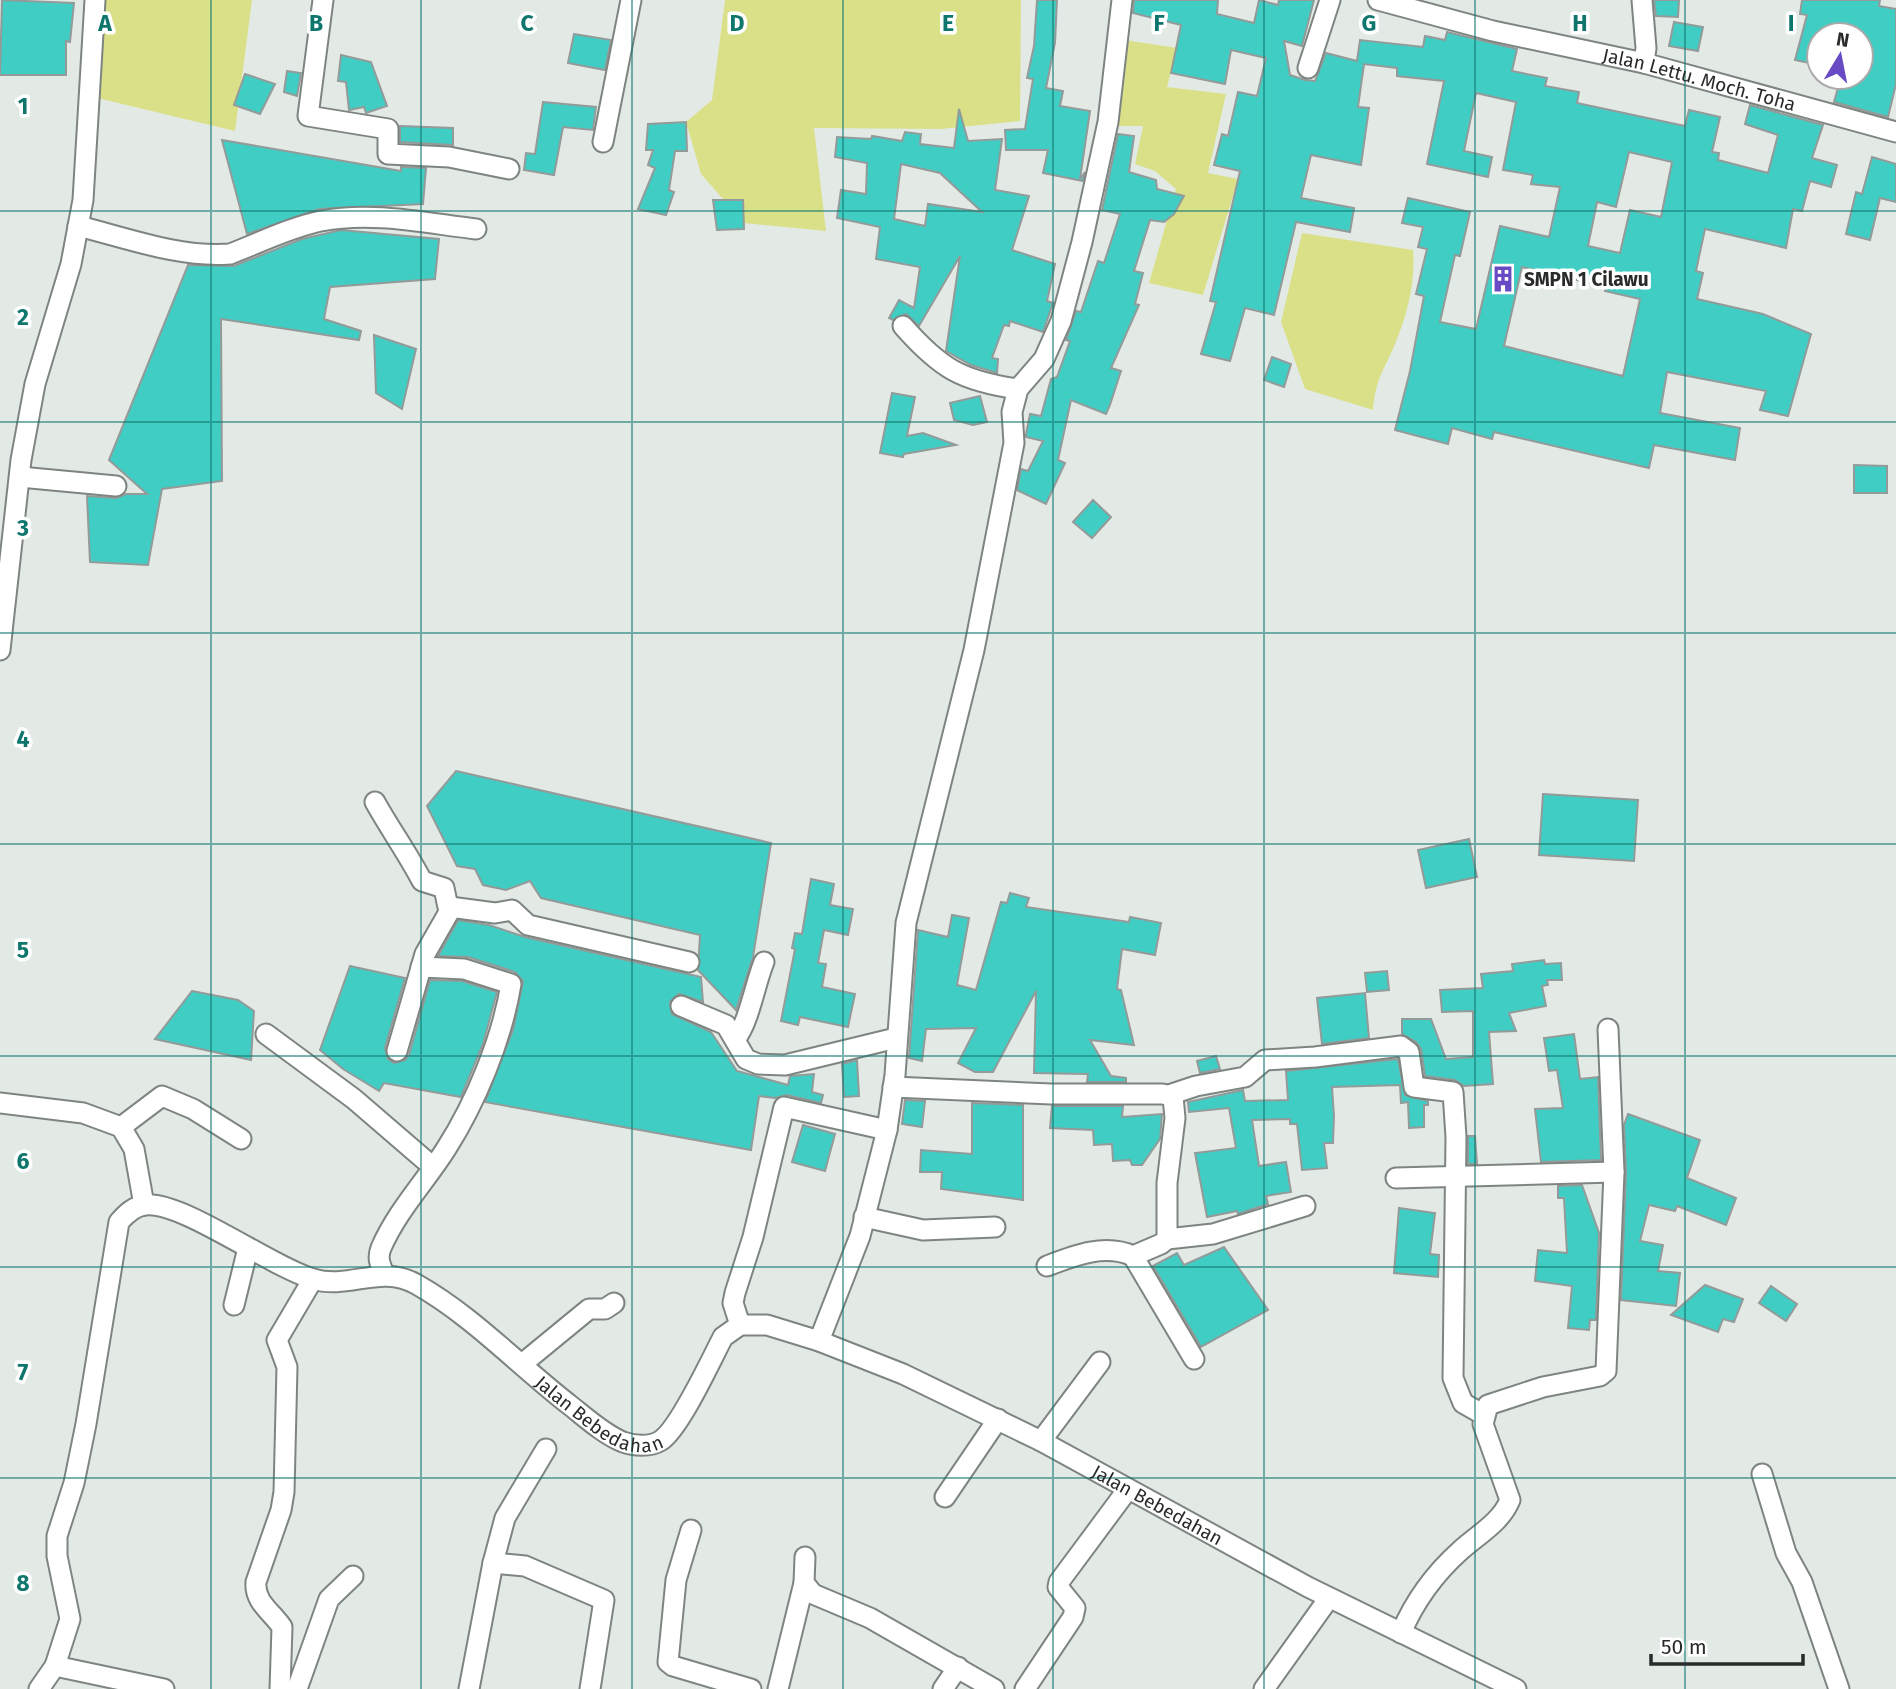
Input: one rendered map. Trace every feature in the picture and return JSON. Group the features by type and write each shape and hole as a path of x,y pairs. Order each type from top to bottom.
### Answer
{"street":[{"path":"0,650 20,477 35,384 71,264 83,200 95,0"},
{"path":"323,0 308,116 388,128 388,154 449,157 509,169"},
{"path":"603,142 631,0"},
{"path":"819,1341 864,1217 887,1130 906,923 974,650 1014,443 1012,412 1018,389 1044,359 1061,321 1082,242 1108,122 1122,0"},
{"path":"1307,68 1330,0"},
{"name":"Jalan Lettu. Moch. Toha","path":"1378,0 1493,31 1644,63 1896,132"},
{"path":"1642,0 1646,48 1644,63"},
{"path":"78,226 184,251 216,255 230,254 320,221 356,217 392,218 476,229"},
{"path":"903,326 929,356 953,372 1018,389"},
{"path":"20,477 116,486"},
{"path":"375,802 391,831 412,858 422,881 444,888 450,906 447,917 428,946 397,1051"},
{"path":"450,906 495,914 512,910 528,925 689,962"},
{"path":"736,1038 746,1024 753,989 764,962"},
{"path":"384,1274 378,1259 380,1250 402,1210 433,1167 466,1111 488,1059 511,984 464,969 421,967"},
{"path":"681,1006 726,1025 746,1059 758,1064 785,1065 897,1038"},
{"path":"1401,1633 1412,1606 1430,1582 1460,1551 1502,1516 1510,1500 1483,1424 1488,1405 1493,1401 1543,1387 1600,1376 1606,1371 1614,1171 1608,1029"},
{"path":"265,1034 354,1099 433,1167"},
{"path":"893,1087 1169,1095 1191,1087 1245,1077 1265,1060 1406,1047 1414,1087 1447,1090 1455,1094 1452,1378 1463,1403 1484,1415"},
{"path":"1167,1238 1167,1183 1175,1118 1173,1097 1169,1095"},
{"path":"121,1126 162,1096 193,1109 241,1139"},
{"path":"0,1103 83,1113 121,1126 134,1149 144,1205 127,1212 119,1222 86,1424 74,1483 57,1536 57,1556 70,1619 55,1666 39,1689"},
{"path":"740,1325 733,1303 735,1293 753,1237 784,1107 887,1130"},
{"path":"1396,1178 1614,1171"},
{"name":"Jalan Bebedahan","path":"144,1205 175,1210 313,1279 337,1281 384,1274 396,1275 415,1283 446,1303 587,1418 621,1441 651,1444 672,1430 723,1337 740,1325 767,1325 819,1341 903,1374 998,1419 1329,1598 1516,1689"},
{"path":"1133,1256 1161,1244 1167,1238 1213,1234 1305,1206"},
{"path":"864,1217 923,1230 995,1227"},
{"path":"234,1305 248,1248"},
{"path":"1047,1266 1078,1254 1097,1251 1118,1251 1133,1256 1194,1359"},
{"path":"280,1689 282,1627 255,1593 284,1492 287,1367 277,1340 313,1279"},
{"path":"522,1364 589,1309 604,1309 614,1303"},
{"path":"1041,1441 1100,1362"},
{"path":"945,1497 998,1419"},
{"path":"468,1689 493,1563 505,1518 515,1496 546,1449"},
{"path":"1762,1474 1786,1553 1802,1582 1839,1689"},
{"path":"1025,1689 1073,1617 1073,1604 1058,1587 1063,1574 1128,1489"},
{"path":"691,1530 676,1580 668,1662 751,1689"},
{"path":"778,1689 804,1583 805,1557"},
{"path":"493,1563 526,1566 604,1600 590,1689"},
{"path":"297,1689 329,1599 353,1576"},
{"path":"804,1583 813,1594 870,1618 994,1689"},
{"path":"1264,1689 1329,1598"},
{"path":"55,1666 164,1689"},
{"path":"943,1689 958,1667"}],"green space":[{"path":"102,0 252,0 235,131 89,96"},
{"path":"725,0 1021,0 1020,121 941,129 814,128 826,231 744,223 701,174 686,122 712,100"},
{"path":"1125,40 1177,48 1167,87 1226,94 1208,173 1238,179 1203,295 1149,283 1176,189 1155,171 1135,164 1143,126 1114,126"},
{"path":"1302,233 1413,250 1412,286 1407,310 1378,382 1373,410 1305,389 1281,322"}],"building":[{"path":"2,0 74,3 70,42 66,41 66,75 0,75"},
{"path":"1037,0 1057,0 1055,43 1046,88 1063,91 1060,106 1090,111 1080,179 1085,172 1083,181 1043,173 1048,150 1006,150 1005,130 1025,129 1033,79 1027,78 1034,46"},
{"path":"1134,0 1218,0 1217,14 1254,23 1259,0 1278,5 1279,0 1314,0 1302,46 1284,41 1290,75 1315,81 1326,53 1357,61 1360,40 1423,47 1425,36 1445,40 1447,32 1517,49 1512,71 1547,78 1545,86 1579,92 1577,103 1685,126 1689,110 1720,117 1712,152 1719,153 1718,160 1768,173 1778,135 1745,124 1750,105 1823,125 1812,158 1837,165 1831,187 1810,181 1802,211 1793,209 1786,248 1705,229 1696,271 1703,273 1697,299 1763,314 1811,334 1788,416 1760,410 1766,391 1667,372 1660,413 1740,428 1735,460 1654,445 1649,468 1494,432 1492,439 1452,428 1448,444 1395,430 1410,371 1424,296 1416,294 1427,249 1418,247 1423,227 1402,223 1408,198 1470,212 1460,256 1455,255 1440,322 1476,329 1500,226 1549,237 1560,187 1531,184 1533,175 1503,170 1516,102 1476,93 1464,151 1492,157 1488,177 1427,164 1444,81 1397,76 1397,68 1364,64 1358,107 1369,108 1361,165 1311,155 1301,198 1354,208 1350,232 1296,222 1274,315 1245,308 1230,361 1201,354 1216,302 1210,301 1240,171 1214,165 1222,134 1228,136 1238,92 1257,96 1266,58 1231,50 1225,84 1171,73 1181,25 1133,13","holes":["1629,152 1672,162 1661,217 1630,210 1620,253 1588,246 1597,202 1616,207","1522,267 1606,287 1605,291 1640,299 1623,376 1504,346"]},
{"path":"1654,0 1679,0 1678,17 1656,16"},
{"path":"1802,0 1880,0 1879,6 1896,9 1896,84 1888,117 1834,102 1837,91 1875,91 1875,21 1805,21 1807,15 1800,14"},
{"path":"1674,22 1703,27 1698,51 1669,46"},
{"path":"1805,22 1805,62 1795,60"},
{"path":"574,34 611,40 605,70 568,63"},
{"path":"341,55 371,62 387,106 366,113 364,107 349,110 346,82 338,81"},
{"path":"287,71 301,73 297,96 284,92"},
{"path":"245,74 275,84 260,114 234,105"},
{"path":"543,102 596,107 593,130 563,127 554,175 524,170 526,153 535,154"},
{"path":"959,109 968,141 1002,139 995,190 1029,196 1012,250 1055,264 1047,301 1053,303 1043,332 1010,321 1009,326 1004,325 992,358 998,359 997,373 971,365 946,351 960,256 919,326 906,314 893,320 889,318 899,300 914,308 920,267 876,259 880,227 837,218 841,190 866,194 867,163 835,157 837,137 871,139 872,136 902,141 905,132 921,134 920,144 954,148","holes":["901,164 940,173 982,212 928,204 925,226 894,219"]},
{"path":"686,122 687,151 675,151 669,190 674,192 666,215 638,209 655,168 648,165 653,150 646,150 648,124"},
{"path":"400,126 453,128 453,145 400,142"},
{"path":"1118,134 1134,136 1129,172 1156,180 1157,189 1184,196 1174,214 1164,222 1150,220 1134,271 1143,273 1135,304 1139,305 1111,368 1121,371 1110,405 1106,414 1071,400 1058,460 1065,463 1046,504 1017,490 1021,469 1028,471 1043,441 1026,437 1026,434 1030,414 1041,416 1051,379 1057,377 1070,341 1066,340 1076,311 1081,312 1098,261 1104,263 1120,214 1102,210"},
{"path":"222,140 401,171 401,167 426,168 423,204 319,209 247,234"},
{"path":"1872,157 1896,164 1896,202 1880,198 1870,240 1846,234 1856,192 1862,194"},
{"path":"713,200 743,200 744,229 717,230"},
{"path":"341,230 439,239 435,279 330,287 324,319 361,331 359,340 221,319 222,481 162,489 148,565 90,562 87,496 116,498 126,494 147,494 109,460 188,265 234,266 302,239"},
{"path":"374,335 416,349 402,409 376,393"},
{"path":"1272,357 1291,364 1284,387 1264,380"},
{"path":"892,393 915,397 907,436 923,433 956,445 904,454 903,457 880,453"},
{"path":"980,396 987,422 973,425 954,420 950,403"},
{"path":"1854,465 1887,466 1887,493 1854,493"},
{"path":"1093,500 1111,517 1092,538 1073,522"},
{"path":"456,771 771,843 753,957 736,1010 698,970 700,935 541,898 530,881 506,890 483,885 475,869 457,866 427,806"},
{"path":"1543,794 1638,800 1634,861 1539,855"},
{"path":"1469,839 1477,877 1426,888 1418,850"},
{"path":"811,879 834,884 830,905 853,909 848,935 824,930 818,963 826,964 822,987 855,994 848,1027 800,1017 798,1025 781,1021 795,949 792,948 795,933 802,934"},
{"path":"1010,893 1029,898 1026,907 1129,922 1130,917 1161,923 1155,955 1122,949 1117,989 1121,990 1134,1045 1090,1040 1111,1076 1126,1078 1126,1082 1087,1082 1088,1074 1034,1073 1036,991 993,1072 975,1072 958,1063 976,1028 926,1029 922,1061 909,1058 918,930 948,937 952,915 969,918 957,985 976,990 1001,902 1007,903"},
{"path":"458,920 489,925 525,937 701,977 703,1002 679,994 670,1002 672,1014 711,1032 737,1071 788,1085 790,1076 814,1074 812,1092 823,1095 821,1103 787,1095 775,1098 759,1096 751,1150 485,1102 513,1030 523,981 515,972 468,957 438,956"},
{"path":"1544,960 1545,964 1561,963 1562,980 1547,980 1548,985 1542,986 1546,1006 1509,1013 1516,1031 1489,1032 1493,1084 1464,1086 1455,1080 1425,1076 1421,1049 1416,1042 1402,1034 1402,1019 1431,1019 1446,1059 1473,1057 1473,1011 1442,1012 1440,990 1483,988 1481,974 1513,971 1512,964"},
{"path":"350,966 405,978 385,1048 388,1059 394,1063 405,1060 409,1055 430,980 462,981 497,992 483,1044 461,1097 384,1083 379,1091 343,1069 320,1050"},
{"path":"1387,971 1389,990 1367,992 1365,973"},
{"path":"192,991 238,1000 254,1011 251,1060 155,1039"},
{"path":"1365,993 1369,1038 1322,1044 1317,998"},
{"path":"1574,1034 1580,1079 1598,1077 1601,1160 1541,1162 1535,1109 1563,1108 1557,1070 1549,1071 1544,1038"},
{"path":"1216,1056 1220,1069 1200,1073 1197,1061"},
{"path":"1398,1059 1405,1095 1428,1101 1428,1105 1424,1105 1424,1127 1409,1128 1408,1102 1401,1103 1400,1085 1332,1087 1333,1143 1324,1143 1327,1168 1302,1170 1297,1124 1290,1124 1290,1119 1252,1120 1259,1166 1286,1162 1291,1192 1266,1196 1268,1204 1238,1214 1237,1211 1207,1217 1195,1153 1236,1148 1229,1108 1189,1112 1188,1102 1243,1090 1245,1101 1288,1100 1286,1071"},
{"path":"857,1060 859,1096 844,1097 842,1064"},
{"path":"905,1100 925,1101 922,1127 902,1124"},
{"path":"972,1103 1023,1105 1023,1200 941,1189 942,1172 920,1172 921,1150 972,1154"},
{"path":"1052,1106 1123,1106 1122,1117 1162,1114 1160,1139 1142,1165 1132,1165 1130,1160 1113,1161 1112,1144 1094,1145 1093,1130 1050,1128"},
{"path":"1628,1114 1700,1140 1687,1178 1736,1198 1726,1225 1677,1206 1675,1211 1649,1205 1640,1241 1663,1245 1658,1271 1680,1273 1676,1306 1621,1300 1626,1172 1624,1125"},
{"path":"803,1125 835,1134 825,1171 792,1162"},
{"path":"1468,1136 1475,1136 1477,1164 1468,1164"},
{"path":"1582,1185 1599,1233 1596,1320 1590,1320 1589,1330 1568,1328 1572,1286 1535,1281 1538,1250 1567,1253 1564,1198 1558,1198 1558,1186"},
{"path":"1399,1208 1435,1213 1430,1254 1439,1255 1438,1277 1394,1273"},
{"path":"1224,1247 1268,1310 1201,1347 1153,1266 1177,1253 1184,1265"},
{"path":"1705,1285 1743,1299 1734,1322 1723,1319 1718,1332 1671,1315"},
{"path":"1771,1286 1797,1304 1786,1321 1759,1303"}],"place":[{"name":"SMPN 1 Cilawu","path":"1503,279"}]}
